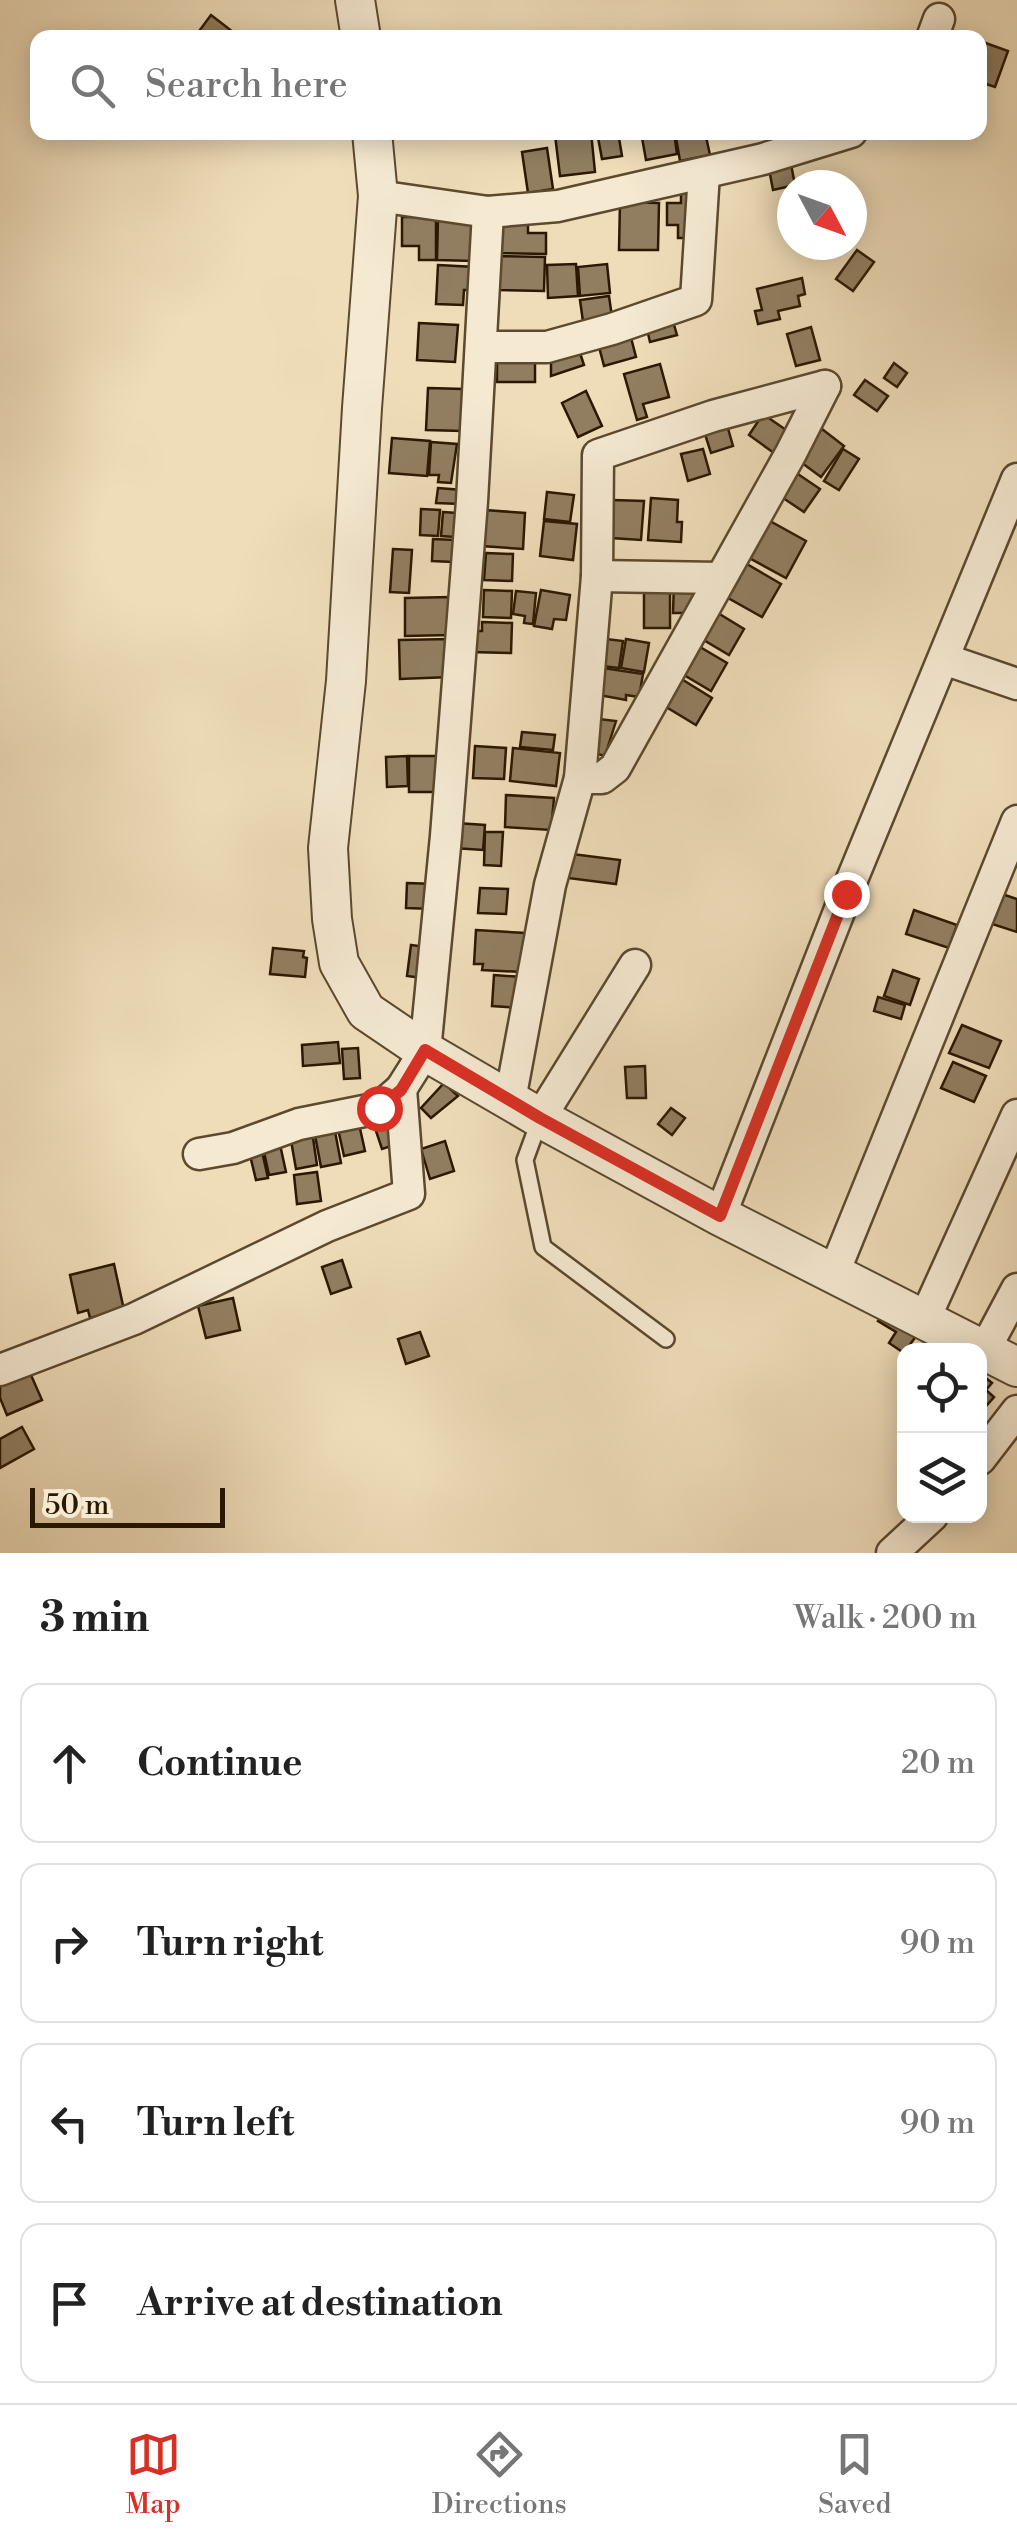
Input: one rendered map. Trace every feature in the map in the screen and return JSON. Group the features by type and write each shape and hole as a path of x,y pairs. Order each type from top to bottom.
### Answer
{"street":[{"path":"355,0 360,30"},
{"path":"373,140 378,196 346,681 328,848 339,964 366,1011 425,1050 720,1216 1000,1359 1017,1290"},
{"path":"378,196 488,212 558,206 704,173 823,140"},
{"path":"481,347 547,347 696,300 704,173"},
{"path":"199,1154 233,1148 299,1124 379,1108 401,1090 425,1050 446,836 488,212"},
{"path":"525,1109 550,886 580,778 596,576 598,455 713,416 824,386 791,453 615,768 602,778 580,778"},
{"path":"720,1216 846,894 1017,479"},
{"path":"596,576 720,578"},
{"path":"944,659 1017,684"},
{"path":"833,1275 1017,822"},
{"path":"525,1109 635,965"},
{"path":"0,1370 134,1319 327,1226 409,1194 401,1090"},
{"path":"925,1318 1017,1115"},
{"path":"987,1450 1017,1412"},
{"path":"892,1553 924,1523"}],"lane":[{"path":"525,1109 525,1160 543,1247 666,1339"}],"building":[{"path":"211,15 230,30 200,30"},
{"path":"987,44 1008,51 995,87 987,84"},
{"path":"556,140 592,140 595,172 560,176"},
{"path":"598,140 619,140 622,156 602,159"},
{"path":"642,140 675,140 677,154 646,160"},
{"path":"676,140 707,140 710,155 680,161"},
{"path":"547,148 553,189 528,193 522,152"},
{"path":"790,159 792,170 777,170 777,189 773,190 768,164"},
{"path":"681,192 698,193 698,238 678,238 678,225 667,225 667,203 681,203"},
{"path":"620,202 659,203 658,250 619,250"},
{"path":"498,214 528,214 528,233 546,233 546,254 497,253"},
{"path":"402,217 436,217 436,260 419,260 419,246 402,246"},
{"path":"438,217 475,218 474,261 437,260"},
{"path":"498,256 545,257 544,291 497,290"},
{"path":"867,257 874,262 853,291 836,279 850,260"},
{"path":"576,264 578,296 548,298 547,265"},
{"path":"607,264 610,293 580,296 578,267"},
{"path":"438,265 475,267 473,290 464,290 463,305 436,304"},
{"path":"802,278 805,294 798,296 800,306 778,311 780,319 758,324 755,311 762,310 757,289"},
{"path":"609,296 612,317 584,329 580,300"},
{"path":"672,318 677,335 650,342 646,325"},
{"path":"419,323 458,325 455,362 417,360"},
{"path":"811,327 820,360 796,366 787,334"},
{"path":"629,330 636,357 604,366 597,339"},
{"path":"578,347 584,365 551,376 551,357"},
{"path":"497,353 535,353 535,382 497,382"},
{"path":"894,363 907,373 897,387 884,378"},
{"path":"660,364 669,397 643,404 647,417 637,420 624,374"},
{"path":"865,380 888,396 877,411 854,395"},
{"path":"428,388 464,389 462,431 426,430"},
{"path":"586,391 602,426 578,437 562,403"},
{"path":"763,414 789,432 774,453 749,435"},
{"path":"725,418 733,446 711,453 702,425"},
{"path":"822,429 844,446 821,477 798,460"},
{"path":"392,438 430,441 427,476 389,473"},
{"path":"431,442 457,444 451,483 438,482 439,475 429,475"},
{"path":"703,449 710,474 688,481 681,454"},
{"path":"843,449 859,459 839,490 824,481"},
{"path":"792,470 820,489 804,512 777,494"},
{"path":"438,488 462,490 461,504 436,503"},
{"path":"547,492 574,495 570,522 544,519"},
{"path":"651,498 678,500 681,542 648,540"},
{"path":"613,500 644,501 641,540 611,538"},
{"path":"421,509 440,510 438,536 420,535"},
{"path":"485,510 525,513 523,549 482,546"},
{"path":"443,512 457,513 455,537 441,536"},
{"path":"761,516 806,541 786,578 740,553"},
{"path":"544,521 577,524 573,560 540,556"},
{"path":"433,539 455,540 453,562 432,561"},
{"path":"393,549 412,550 409,593 390,592"},
{"path":"486,553 513,554 512,581 484,580"},
{"path":"740,560 781,584 762,617 721,594"},
{"path":"674,581 695,584 692,613 673,613"},
{"path":"644,583 670,583 670,628 644,628"},
{"path":"484,590 512,591 511,618 483,617"},
{"path":"541,590 570,595 566,620 554,619 552,629 534,626"},
{"path":"516,591 536,593 533,624 524,623 525,616 513,614"},
{"path":"451,597 451,635 405,636 405,598"},
{"path":"713,610 744,629 729,655 697,636"},
{"path":"482,622 512,623 511,653 470,652 470,631 482,631"},
{"path":"450,639 451,677 400,679 399,640"},
{"path":"606,639 623,641 619,668 602,666"},
{"path":"626,639 649,643 644,672 621,668"},
{"path":"695,644 727,663 711,691 679,672"},
{"path":"603,668 643,674 639,697 626,695 626,700 599,695"},
{"path":"675,675 712,698 696,725 658,702"},
{"path":"590,718 616,721 605,756 587,751"},
{"path":"522,732 555,735 553,750 520,747"},
{"path":"475,746 506,748 504,779 473,778"},
{"path":"513,748 560,753 556,786 510,781"},
{"path":"407,756 408,786 387,787 386,757"},
{"path":"409,756 441,756 440,792 409,792"},
{"path":"506,795 554,798 551,830 505,827"},
{"path":"456,823 485,825 483,850 454,848"},
{"path":"485,832 503,832 501,866 484,865"},
{"path":"572,854 620,860 616,884 568,878"},
{"path":"407,883 435,884 434,909 406,908"},
{"path":"480,888 508,889 506,914 478,913"},
{"path":"999,893 1017,899 1017,932 989,923"},
{"path":"914,910 957,925 949,948 906,934"},
{"path":"476,930 525,933 522,972 482,970 483,964 474,964"},
{"path":"411,945 427,947 423,978 407,976"},
{"path":"273,948 304,951 305,977 270,974"},
{"path":"893,970 919,979 910,1005 884,996"},
{"path":"494,975 522,977 519,1008 492,1006"},
{"path":"878,997 905,1005 901,1019 874,1011"},
{"path":"962,1025 1001,1041 989,1068 949,1053"},
{"path":"338,1042 340,1063 303,1066 302,1045"},
{"path":"358,1048 360,1078 344,1079 342,1049"},
{"path":"953,1062 986,1076 974,1102 941,1088"},
{"path":"645,1066 646,1098 627,1098 625,1067"},
{"path":"444,1083 458,1096 431,1118 421,1108"},
{"path":"671,1108 685,1118 672,1135 658,1124"},
{"path":"357,1115 365,1151 344,1156 336,1120"},
{"path":"392,1117 401,1143 382,1149 373,1122"},
{"path":"334,1126 341,1163 321,1167 314,1130"},
{"path":"312,1131 317,1165 296,1169 290,1135"},
{"path":"279,1140 286,1172 269,1175 262,1143"},
{"path":"445,1141 454,1171 430,1179 421,1149"},
{"path":"261,1147 268,1178 256,1180 249,1151"},
{"path":"317,1172 321,1201 297,1204 294,1175"},
{"path":"342,1260 351,1287 331,1294 322,1267"},
{"path":"114,1264 124,1310 90,1318 88,1310 78,1313 70,1275"},
{"path":"233,1298 240,1330 206,1338 198,1306"},
{"path":"890,1303 924,1325 911,1343 897,1343 897,1348 889,1343 896,1332 878,1321"},
{"path":"420,1332 429,1356 406,1364 398,1339"},
{"path":"27,1366 42,1400 7,1415 0,1398 0,1378"},
{"path":"22,1427 34,1449 0,1468 0,1439"}],"route":[{"path":"379,1108 401,1090 425,1050 720,1216 846,894"}]}
